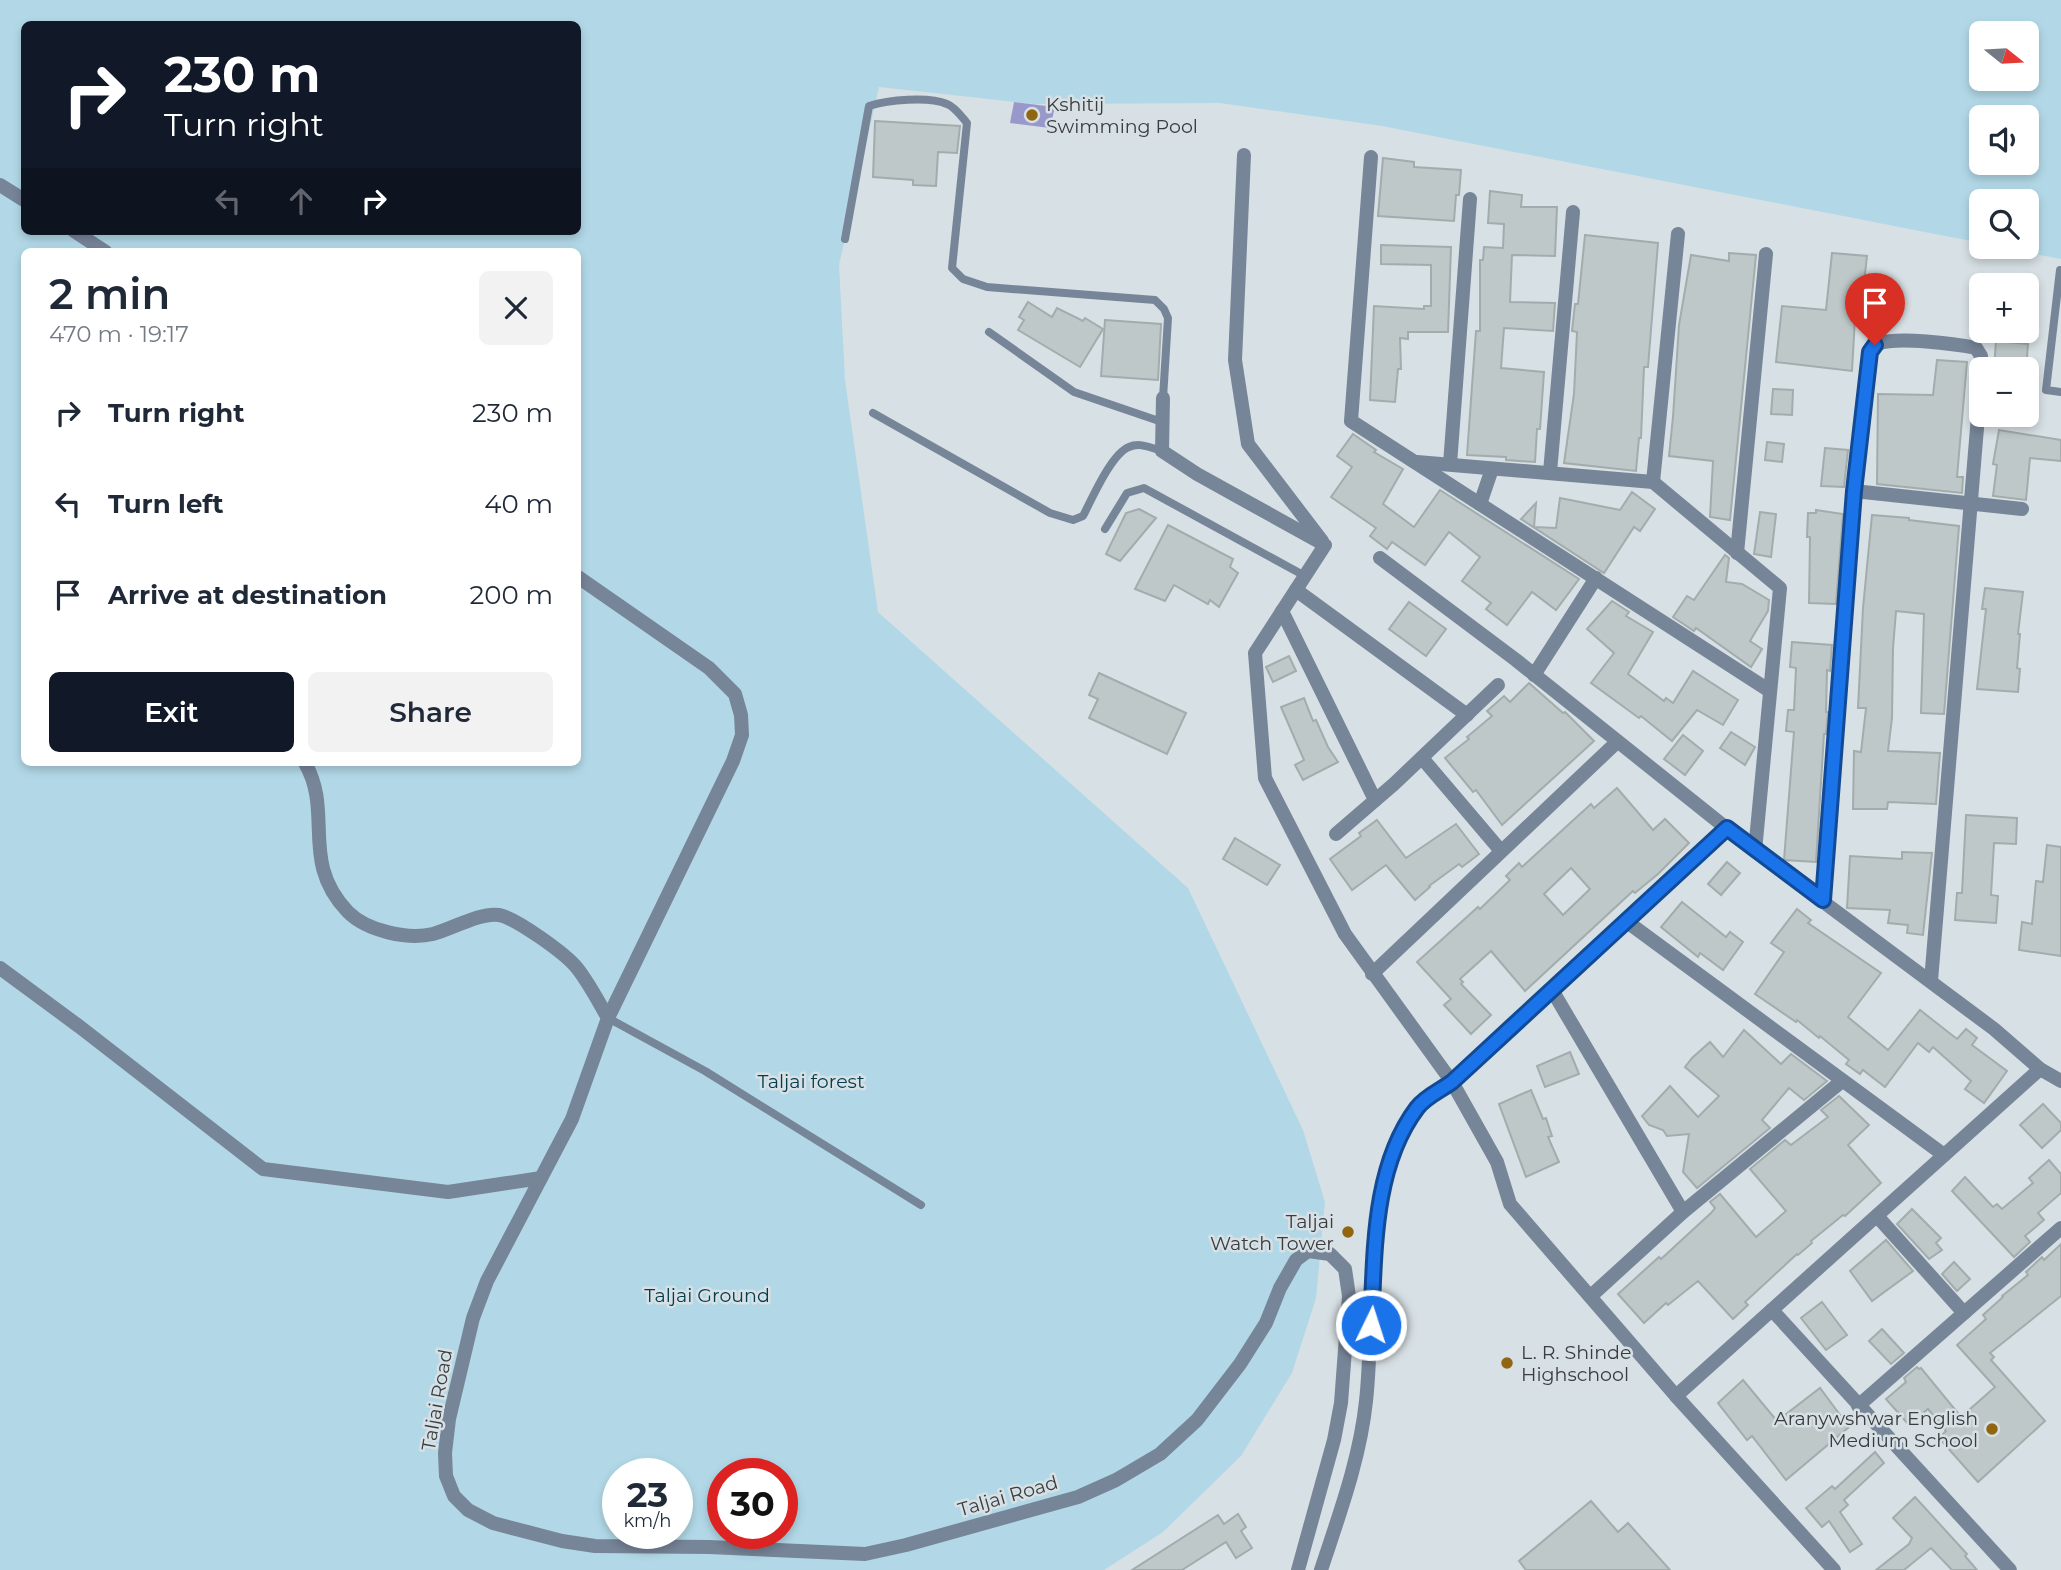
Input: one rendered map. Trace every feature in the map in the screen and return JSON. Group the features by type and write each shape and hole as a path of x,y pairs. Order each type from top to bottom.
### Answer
{"street":[{"path":"1244,155 1235,360 1248,444 1325,545"},
{"path":"1371,157 1351,421 1770,691"},
{"path":"0,185 21,198"},
{"path":"1450,464 1470,199"},
{"path":"1550,472 1573,212"},
{"path":"1653,482 1678,234"},
{"path":"80,235 100,248"},
{"path":"1737,553 1766,254"},
{"path":"1823,900 1854,491 1870,352 1875,345 1892,341 1956,344 1976,348 1981,357"},
{"path":"1163,398 1162,452 1325,545"},
{"path":"1931,981 1977,427"},
{"path":"1415,462 1653,482 1780,588 1755,851"},
{"path":"1480,504 1492,469"},
{"path":"1854,491 2022,509"},
{"path":"1325,545 1255,653 1265,778 1345,934 1452,1082 1497,1162 1510,1204 1592,1295 1676,1396 1834,1570"},
{"path":"1380,558 1534,675 1755,851 1994,1029 2040,1069 2061,1081"},
{"path":"1534,675 1596,578"},
{"name":"Taljai Road","path":"581,579 709,668 735,694 741,715 742,735 733,761 608,1018 572,1119 487,1282 473,1318 449,1419 445,1453 446,1476 454,1496 468,1510 493,1523 562,1541 595,1546 709,1546 865,1554 1078,1497 1115,1480 1160,1454 1197,1420 1240,1364 1259,1334 1296,1260 1308,1251 1330,1254 1345,1269 1349,1296 1341,1403 1334,1440 1298,1570"},
{"path":"1296,590 1467,715"},
{"path":"1282,611 1375,800"},
{"path":"1336,834 1422,758 1498,685"},
{"path":"1372,974 1617,742"},
{"path":"1422,758 1501,851"},
{"path":"307,766 317,801 322,871 331,890 350,914 374,928 404,935 431,935 496,914 517,921 575,966 608,1018"},
{"path":"1321,1570 1352,1471 1366,1401 1375,1248 1386,1171 1404,1130 1419,1105 1452,1082 1727,828"},
{"path":"1626,921 1944,1155"},
{"path":"0,968 263,1169 447,1192 541,1178"},
{"path":"1552,990 1683,1212"},
{"path":"1676,1396 2040,1069"},
{"path":"1592,1295 1683,1212 1842,1081"},
{"path":"1877,1216 1964,1313"},
{"path":"1858,1406 2061,1228"},
{"path":"1772,1310 2010,1570"}],"lane":[{"path":"845,239 869,106 881,102 932,100 949,104 967,123 953,268 963,279 987,287 1155,300 1168,318 1163,398"},
{"path":"2060,270 2046,390 2061,392"},
{"path":"989,332 1074,392 1162,422"},
{"path":"873,413 1050,513 1073,520 1083,516 1116,456 1129,447 1141,445 1162,452"},
{"path":"1105,529 1127,493 1144,488 1305,576"},
{"path":"608,1018 705,1071 921,1205"}],"green space":[{"name":"Taljai forest","path":"0,0 2061,0 2061,259 2039,255 2039,189 1969,189 1969,241 1382,126 1220,103 1034,104 879,87 839,265 845,380 878,612 1188,888 1303,1130 1325,1202 1316,1298 1292,1373 1241,1456 1163,1532 1104,1570 0,1570"}],"water":[{"name":"Kshitij Swimming Pool","path":"1014,102 1055,107 1050,128 1010,123"}],"building":[{"path":"875,121 960,126 957,153 938,152 936,186 913,185 913,180 873,177"},
{"path":"1383,158 1414,162 1414,167 1461,170 1454,221 1378,216"},
{"path":"1490,191 1522,195 1521,207 1557,207 1555,256 1512,255 1510,302 1555,303 1553,331 1504,328 1501,368 1544,372 1535,462 1467,455 1476,331 1480,331 1480,260 1483,260 1484,247 1503,248 1504,224 1488,223"},
{"path":"1585,235 1658,243 1636,471 1564,463 1574,394 1577,332 1572,331 1575,304 1578,304"},
{"path":"1381,245 1451,247 1448,332 1408,332 1408,339 1400,338 1401,369 1398,369 1395,402 1370,400 1374,306 1424,309 1424,306 1431,306 1431,265 1381,264"},
{"path":"1729,253 1756,255 1730,520 1710,517 1713,461 1669,456 1679,325 1691,255 1729,261"},
{"path":"1832,253 1867,256 1862,301 1856,301 1852,371 1776,362 1782,306 1826,310"},
{"path":"1028,302 1052,317 1057,308 1083,321 1085,318 1103,329 1080,367 1018,330 1024,320 1019,317"},
{"path":"1105,320 1161,324 1158,380 1101,376"},
{"path":"1996,343 2028,344 2027,357 1995,357"},
{"path":"1937,360 1967,362 1957,477 1963,477 1962,493 1877,484 1878,394 1933,395"},
{"path":"1773,389 1793,390 1792,415 1771,414"},
{"path":"1999,430 2061,440 2061,461 2030,458 2026,500 1993,496 1997,465 1993,464"},
{"path":"1353,434 1376,450 1374,452 1403,469 1383,504 1414,527 1440,490 1579,579 1556,610 1532,592 1507,625 1486,609 1491,603 1462,581 1480,557 1449,532 1425,565 1392,542 1387,549 1370,536 1376,528 1331,497 1352,467 1337,456"},
{"path":"1767,442 1784,444 1782,462 1765,460"},
{"path":"1825,448 1848,450 1844,487 1821,486"},
{"path":"1632,492 1655,509 1640,531 1634,527 1604,573 1521,519 1536,503 1534,527 1556,528 1560,498 1620,510"},
{"path":"1139,509 1156,518 1120,561 1106,554 1126,513"},
{"path":"1816,510 1843,514 1836,604 1809,603 1808,513 1816,513"},
{"path":"1760,512 1776,514 1771,557 1754,554"},
{"path":"1872,515 1959,526 1944,714 1921,713 1924,614 1896,611 1892,718 1888,751 1940,753 1936,804 1888,802 1887,809 1853,809 1854,751 1861,752 1866,708 1858,708 1863,608"},
{"path":"1168,525 1233,559 1230,567 1238,573 1219,607 1210,600 1208,604 1174,585 1165,601 1135,589"},
{"path":"1725,555 1729,558 1726,582 1742,584 1769,600 1768,611 1750,641 1762,649 1751,667 1696,628 1694,631 1673,617 1687,596 1694,600"},
{"path":"1985,588 2023,592 2018,634 2018,692 1977,689 1986,609 1982,609"},
{"path":"1612,601 1629,612 1626,616 1653,632 1628,674 1664,701 1666,698 1673,703 1693,671 1738,700 1723,725 1697,710 1672,741 1641,716 1639,718 1591,683 1614,653 1587,629"},
{"path":"1409,602 1446,629 1426,656 1389,629"},
{"path":"1792,642 1832,645 1830,671 1827,670 1828,712 1824,734 1816,862 1784,860 1794,732 1786,731 1788,710 1794,710 1796,668 1790,667"},
{"path":"1289,656 1296,671 1273,682 1266,667"},
{"path":"1099,673 1186,713 1167,754 1089,718 1098,699 1089,695"},
{"path":"1529,683 1565,712 1594,741 1502,825 1476,790 1473,792 1445,758 1492,716 1487,711 1504,696 1510,702"},
{"path":"1304,698 1313,721 1316,720 1338,762 1303,780 1295,765 1304,760 1281,707"},
{"path":"1731,732 1755,747 1745,765 1720,748"},
{"path":"1683,735 1703,751 1685,775 1664,759"},
{"path":"1617,788 1653,830 1665,819 1689,843 1658,874 1635,893 1633,891 1525,991 1491,951 1460,979 1463,982 1461,984 1491,1015 1471,1034 1444,1005 1451,999 1417,962 1510,880 1506,876 1519,863 1522,867 1591,804 1594,808","holes":["1571,868 1590,889 1563,915 1544,894"]},
{"path":"1966,815 2017,818 2016,844 1994,843 1991,895 1998,896 1996,923 1955,920 1957,893 1962,893"},
{"path":"1377,820 1406,858 1456,824 1479,854 1462,867 1459,864 1415,900 1386,865 1352,890 1330,859"},
{"path":"1235,838 1280,865 1267,885 1223,859"},
{"path":"2047,845 2061,847 2061,956 2019,950 2022,922 2032,924 2036,881 2043,882"},
{"path":"1902,852 1932,853 1923,935 1907,933 1908,925 1888,923 1890,910 1847,908 1850,856 1902,859"},
{"path":"1727,862 1740,873 1721,895 1708,884"},
{"path":"1682,902 1726,937 1730,932 1743,942 1723,970 1700,953 1698,957 1661,927"},
{"path":"1797,909 1811,920 1808,923 1881,973 1848,1017 1888,1050 1920,1010 1957,1039 1966,1029 1977,1038 1972,1045 2007,1071 1984,1103 1965,1089 1971,1081 1933,1047 1929,1052 1918,1043 1885,1087 1863,1070 1860,1074 1846,1064 1849,1060 1820,1036 1819,1038 1797,1020 1796,1022 1755,994 1784,952 1771,943"},
{"path":"1744,1030 1781,1064 1791,1054 1827,1081 1804,1100 1789,1088 1762,1120 1770,1128 1697,1188 1683,1172 1689,1134 1667,1136 1663,1130 1649,1125 1642,1116 1670,1086 1698,1117 1719,1096 1685,1067 1710,1042 1723,1057"},
{"path":"1570,1052 1579,1074 1545,1087 1537,1066"},
{"path":"1531,1090 1543,1119 1546,1118 1552,1136 1548,1137 1559,1162 1526,1177 1499,1104"},
{"path":"1839,1096 1869,1125 1848,1145 1881,1183 1845,1216 1811,1241 1812,1243 1745,1302 1748,1305 1733,1319 1698,1281 1668,1305 1666,1303 1644,1323 1618,1294 1711,1213 1715,1208 1710,1202 1720,1194 1756,1237 1786,1211 1750,1169 1785,1140 1791,1145 1828,1117 1821,1110"},
{"path":"2043,1104 2061,1123 2061,1130 2042,1148 2020,1125"},
{"path":"2049,1160 2061,1174 2061,1193 2038,1213 2044,1220 2025,1236 2030,1242 2014,1257 1952,1191 1965,1177 1993,1207 1997,1204 2002,1209 2033,1183 2029,1178"},
{"path":"1912,1209 1941,1238 1936,1243 1942,1250 1929,1259 1897,1224"},
{"path":"1886,1240 1913,1271 1872,1301 1850,1271"},
{"path":"2061,1244 2061,1296 1990,1353 1994,1357 1991,1360 2045,1421 1978,1482 1939,1438 1946,1431 1928,1409 1909,1425 1886,1399 1906,1382 1904,1378 1917,1367 1921,1368 1961,1417 1995,1387 1957,1345 1986,1319 1983,1315 2002,1296 2028,1275 2026,1272"},
{"path":"1954,1262 1970,1279 1957,1291 1942,1274"},
{"path":"1822,1302 1847,1335 1826,1350 1801,1318"},
{"path":"1882,1329 1904,1353 1891,1364 1869,1341"},
{"path":"1743,1380 1777,1421 1820,1388 1849,1427 1786,1480 1752,1436 1747,1440 1718,1403"},
{"path":"1875,1452 1884,1463 1844,1500 1848,1505 1840,1512 1862,1544 1850,1552 1829,1521 1822,1527 1806,1508 1832,1486 1835,1489"},
{"path":"1915,1497 1967,1554 1965,1556 1977,1570 1952,1570 1931,1548 1904,1570 1876,1570 1909,1544 1912,1538 1893,1518"},
{"path":"1591,1501 1618,1532 1628,1523 1670,1570 1526,1570 1519,1561"},
{"path":"1238,1514 1246,1527 1241,1531 1252,1548 1236,1558 1226,1542 1182,1570 1132,1570 1218,1515 1224,1524"}],"place":[{"name":"Kshitij Swimming Pool","path":"1032,115"},
{"name":"Taljai Watch Tower","path":"1348,1232"},
{"name":"L. R. Shinde Highschool","path":"1507,1363"},
{"name":"Aranywshwar English Medium School","path":"1992,1429"}],"route":[{"path":"1371,1325 1375,1248 1386,1171 1404,1130 1419,1105 1452,1082 1727,828 1823,900 1854,491 1870,352 1875,345"}],"park label":[{"name":"Taljai Ground","path":"707,1295"}]}
